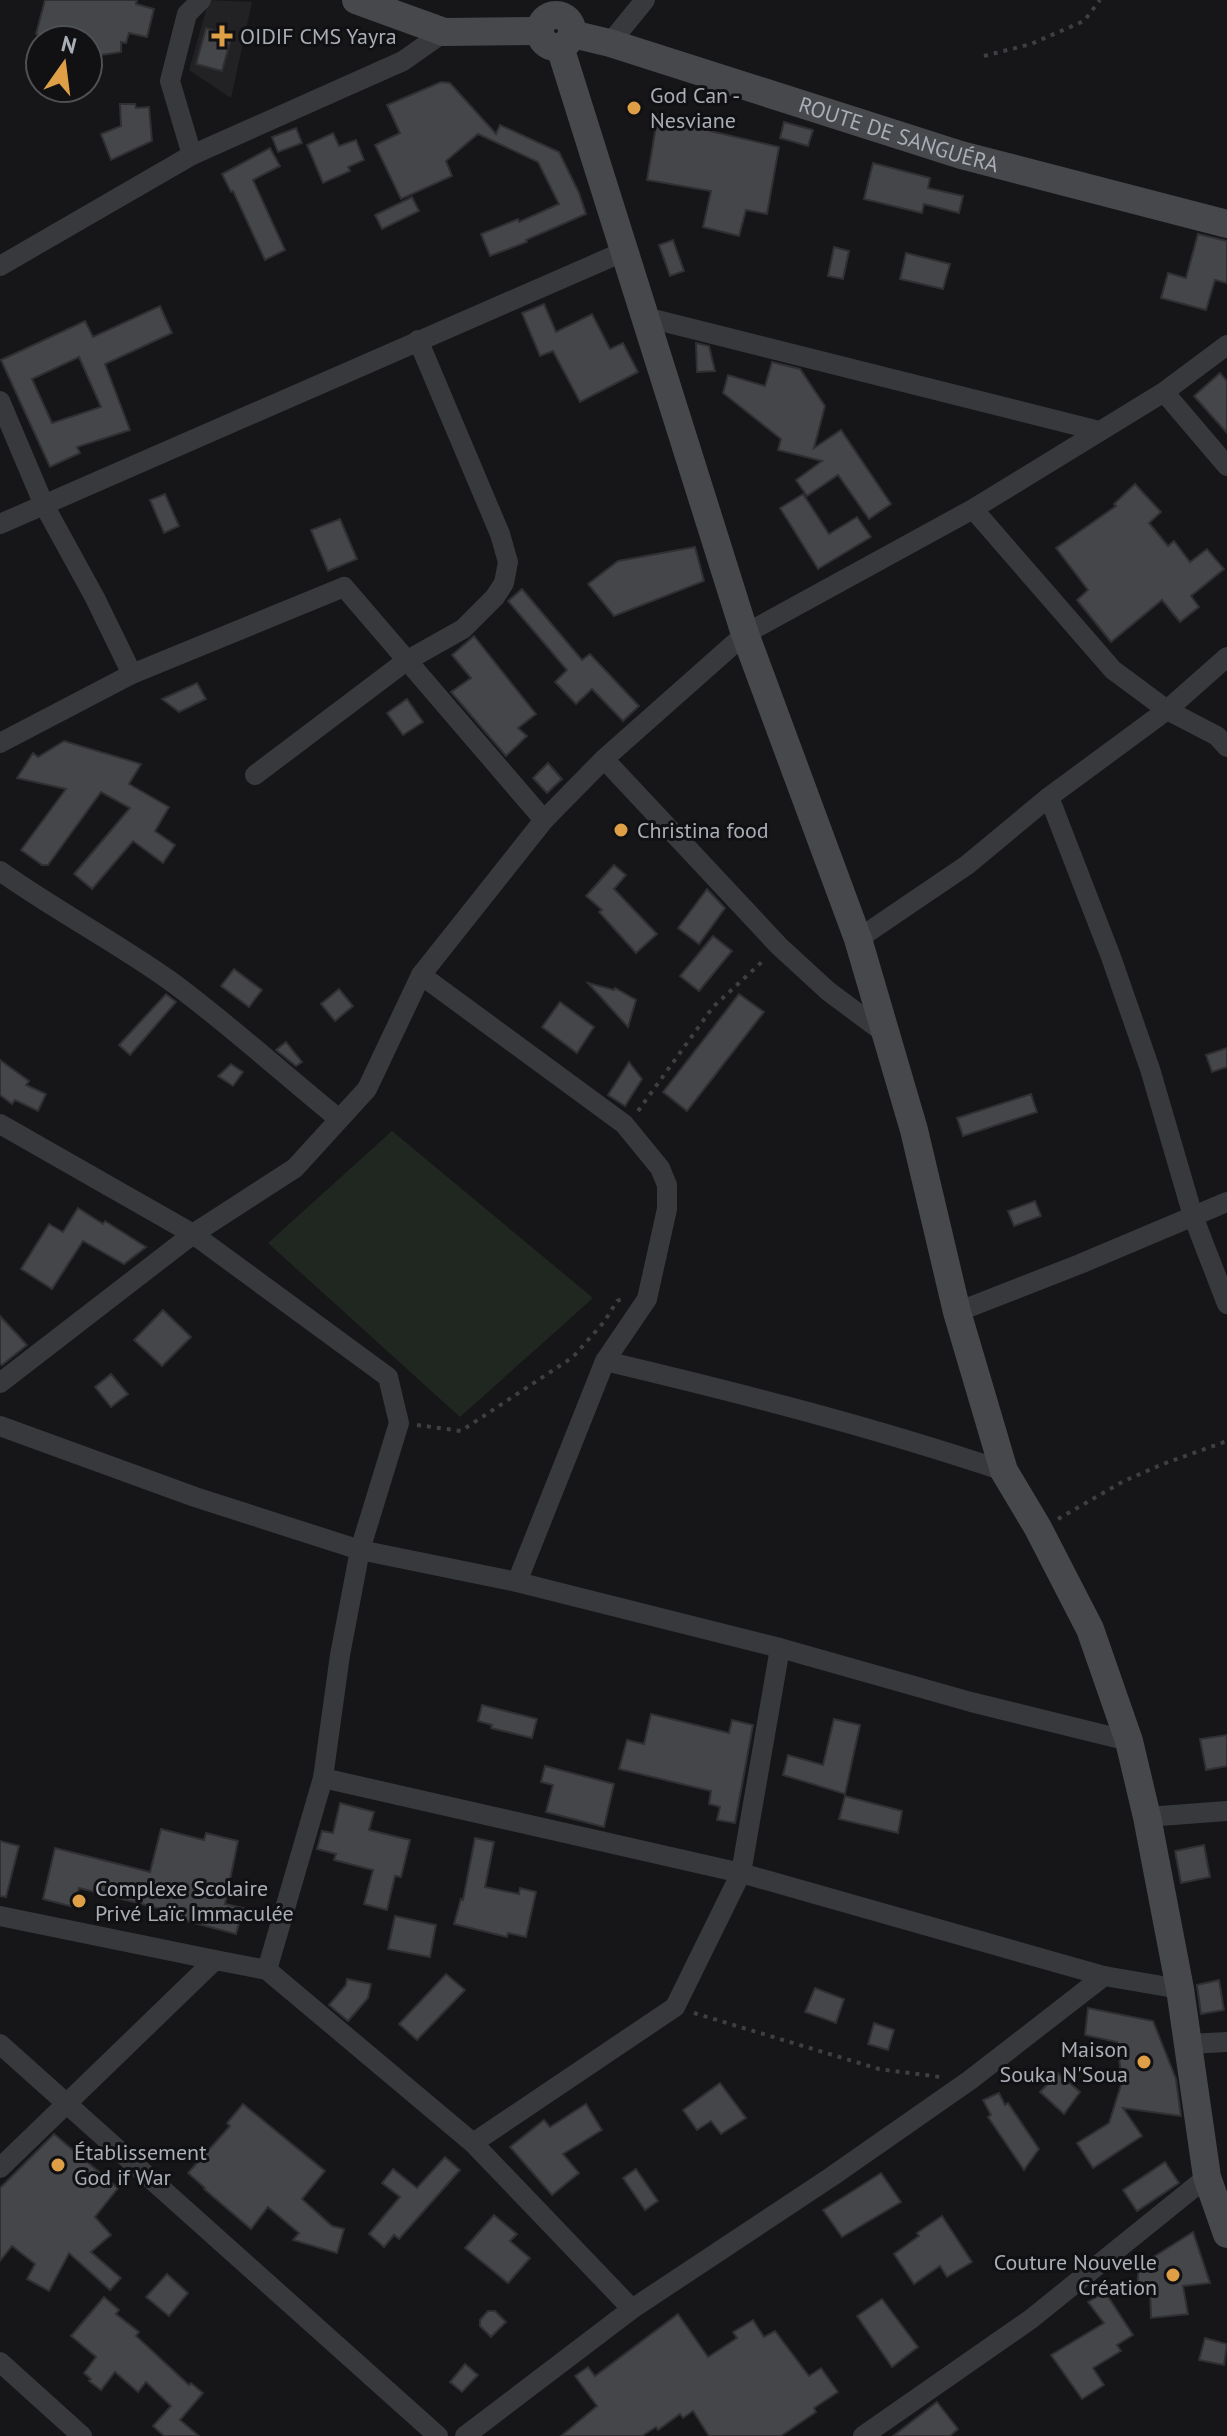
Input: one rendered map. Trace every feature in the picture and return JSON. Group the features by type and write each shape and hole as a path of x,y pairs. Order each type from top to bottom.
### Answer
{"street":[{"path":"192,155 170,81 187,14 201,0"},
{"name":"ROUTE DE SANGUÉRA","path":"356,0 444,32 557,25 961,155 1227,224"},
{"path":"610,43 645,0"},
{"path":"557,25 745,634 858,939 914,1130 957,1312 1004,1471 1038,1528 1090,1629 1129,1741 1180,1989 1207,2177 1227,2234"},
{"path":"0,266 192,155 403,61 444,32"},
{"path":"0,524 625,251"},
{"path":"645,317 1099,431"},
{"path":"255,775 406,661 463,629 495,597 504,583 508,562 500,534 418,340"},
{"path":"2,1379 193,1234 295,1168 367,1089 421,975 544,820 604,759 745,634 973,509 1164,392 1227,345"},
{"path":"1164,392 1227,466"},
{"path":"0,401 44,505 132,674"},
{"path":"973,509 1113,670 1167,710 1217,736 1227,747"},
{"path":"0,743 132,674 344,587 544,820"},
{"path":"858,939 967,865 1049,797 1167,710 1227,657"},
{"path":"604,759 779,946 828,991 887,1035"},
{"path":"1049,797 1150,1069 1193,1216 1227,1304"},
{"path":"0,871 171,982 339,1119"},
{"path":"421,975 624,1124 660,1168 667,1185 667,1209 647,1299 605,1361 517,1582"},
{"path":"0,1124 193,1234 388,1377 399,1423 360,1550 340,1655 323,1778 267,1970"},
{"path":"957,1312 1227,1202"},
{"path":"605,1361 769,1400 911,1440 1004,1471"},
{"path":"0,1426 180,1492 360,1550 517,1582 1129,1741"},
{"path":"473,2143 675,2007 741,1873 780,1648"},
{"path":"323,1778 741,1873 1104,1976 1180,1989"},
{"path":"1147,1817 1227,1811"},
{"path":"0,1916 267,1970 473,2143 632,2309"},
{"path":"0,2168 215,1960"},
{"path":"465,2436 632,2309 970,2080 1104,1976"},
{"path":"1189,2044 1227,2042"},
{"path":"0,2044 438,2436"},
{"path":"863,2436 1031,2319 1207,2177"},
{"path":"0,2362 79,2435"}],"path":[{"path":"984,56 1031,44 1084,21 1100,0"},
{"path":"624,1124 645,1103 713,1007 779,946"},
{"path":"399,1423 461,1431 573,1357 604,1322 617,1301 647,1299"},
{"path":"1038,1528 1079,1509 1124,1481 1227,1441"},
{"path":"675,2007 879,2069 970,2080"}],"shaded area":[{"name":"OIDIF CMS Yayra","path":"209,0 252,2 231,98 189,70"},
{"path":"392,1131 593,1298 460,1417 268,1243"}],"building":[{"path":"45,0 137,0 136,4 154,9 147,37 129,33 126,43 121,42 121,52 104,55 104,24 39,24"},
{"path":"206,28 232,35 222,71 196,64"},
{"path":"441,82 450,83 496,134 500,125 559,152 586,214 490,256 481,234 518,219 519,222 559,204 538,162 478,134 446,161 452,176 401,199 375,145 400,133 387,105"},
{"path":"120,104 149,107 152,141 111,160 101,134 121,126"},
{"path":"658,114 712,123 710,131 779,147 767,214 746,210 739,236 703,227 711,191 647,180"},
{"path":"784,122 813,130 808,146 780,138"},
{"path":"296,128 302,143 278,152 272,137"},
{"path":"333,133 339,146 356,140 364,160 348,167 350,171 323,183 307,145"},
{"path":"270,148 280,166 253,180 285,250 265,260 222,174"},
{"path":"873,163 930,178 928,188 963,196 959,213 924,204 922,213 864,199"},
{"path":"412,197 419,211 382,229 375,215"},
{"path":"1198,234 1227,241 1227,283 1215,280 1206,310 1161,298 1168,273 1186,278"},
{"path":"673,240 684,271 670,276 659,245"},
{"path":"834,247 849,251 843,279 828,276"},
{"path":"906,253 950,264 943,289 900,279"},
{"path":"544,304 556,332 592,314 610,349 623,343 638,372 580,402 553,351 540,356 522,313"},
{"path":"160,306 172,333 105,364 130,430 77,447 80,453 50,467 1,360 85,321 93,337","holes":["79,357 101,407 52,423 32,379"]},
{"path":"696,343 709,346 715,371 697,372"},
{"path":"772,362 800,369 825,406 814,448 841,430 891,504 869,519 838,475 807,496 796,480 822,461 778,450 781,439 723,393 728,375 765,386"},
{"path":"1220,373 1227,381 1227,433 1194,396"},
{"path":"1135,484 1161,512 1149,523 1168,546 1174,541 1190,562 1207,549 1224,569 1191,596 1199,607 1180,622 1162,600 1111,642 1077,600 1088,590 1056,548 1116,506 1114,504"},
{"path":"165,494 179,526 164,533 150,500"},
{"path":"803,494 829,534 857,517 871,537 818,569 780,508"},
{"path":"340,519 357,559 328,571 311,530"},
{"path":"695,547 704,581 614,616 588,584 618,561"},
{"path":"522,589 582,660 590,654 639,706 623,721 592,689 576,704 555,682 567,670 508,601"},
{"path":"474,636 536,714 518,728 527,736 506,756 451,692 471,678 452,655"},
{"path":"197,683 206,699 179,712 162,699"},
{"path":"407,699 423,722 403,735 387,713"},
{"path":"64,741 141,764 129,784 169,807 155,831 175,845 163,863 133,841 92,889 74,874 130,808 101,792 48,865 42,865 21,850 66,789 17,778 33,753 38,757"},
{"path":"548,763 562,779 547,793 533,778"},
{"path":"614,865 626,875 614,889 657,934 636,953 599,912 602,910 586,896"},
{"path":"707,889 725,908 699,944 678,928"},
{"path":"713,936 732,951 699,991 680,976"},
{"path":"234,969 262,990 249,1007 221,986"},
{"path":"588,983 615,988 636,1000 628,1027"},
{"path":"339,989 353,1006 335,1021 321,1004"},
{"path":"166,994 176,1002 130,1055 119,1045"},
{"path":"739,994 764,1012 687,1111 663,1092"},
{"path":"560,1002 594,1027 577,1053 542,1027"},
{"path":"286,1042 302,1062 296,1066 276,1050"},
{"path":"1227,1048 1227,1067 1212,1072 1206,1055"},
{"path":"0,1060 29,1081 26,1085 46,1094 38,1111 15,1100 12,1104 0,1095"},
{"path":"629,1062 642,1079 625,1106 608,1095"},
{"path":"231,1064 243,1072 233,1086 218,1076"},
{"path":"1031,1094 1037,1112 963,1136 957,1118"},
{"path":"1035,1201 1041,1216 1014,1226 1008,1211"},
{"path":"78,1208 146,1247 124,1264 83,1241 52,1289 21,1269 49,1224 63,1232"},
{"path":"163,1310 191,1337 162,1366 134,1340"},
{"path":"0,1316 27,1345 2,1365 0,1364"},
{"path":"111,1374 128,1394 111,1407 95,1387"},
{"path":"482,1705 537,1719 532,1738 491,1728 492,1725 478,1721"},
{"path":"651,1714 729,1733 732,1720 753,1725 735,1823 717,1820 720,1807 709,1804 711,1791 619,1769 627,1740 644,1744"},
{"path":"834,1719 860,1725 845,1794 783,1775 788,1755 823,1765"},
{"path":"1227,1735 1227,1766 1206,1770 1200,1739"},
{"path":"545,1766 614,1784 604,1827 546,1812 553,1785 541,1782"},
{"path":"845,1796 902,1811 898,1833 839,1819"},
{"path":"340,1803 374,1812 369,1830 410,1840 401,1877 395,1876 387,1910 364,1904 373,1870 334,1860 336,1854 317,1849 322,1831 333,1833"},
{"path":"161,1829 204,1840 206,1833 238,1841 225,1904 243,1908 236,1934 168,1916 169,1911 79,1888 74,1907 43,1899 55,1848 150,1872"},
{"path":"475,1838 494,1842 485,1887 519,1894 520,1888 536,1892 526,1937 508,1933 507,1937 454,1924 463,1900"},
{"path":"0,1841 19,1846 6,1897 0,1896"},
{"path":"1204,1845 1210,1877 1181,1883 1175,1851"},
{"path":"395,1916 436,1925 430,1957 388,1949"},
{"path":"446,1974 465,1990 417,2040 399,2024"},
{"path":"347,1979 371,1984 368,1998 348,2021 329,2005 346,1985"},
{"path":"1219,1980 1224,2010 1201,2014 1197,1985"},
{"path":"815,1988 844,1999 836,2023 805,2012"},
{"name":"Maison Souka N'Soua","path":"1088,2008 1153,2021 1176,2079 1181,2116 1123,2108 1142,2136 1093,2168 1077,2143 1109,2123 1122,2082 1117,2042 1085,2035"},
{"path":"874,2023 894,2030 888,2050 868,2044"},
{"path":"1058,2073 1080,2092 1064,2114 1040,2092"},
{"path":"720,2083 746,2118 721,2134 711,2121 697,2130 683,2110"},
{"path":"999,2093 1039,2149 1024,2170 988,2117 991,2115 983,2100"},
{"path":"243,2104 325,2171 302,2199 332,2226 344,2229 337,2253 293,2240 299,2233 268,2207 251,2229 188,2173 230,2126 227,2123"},
{"path":"586,2104 602,2130 563,2154 579,2173 552,2195 510,2147 544,2120 550,2127"},
{"path":"54,2134 118,2188 95,2217 111,2235 91,2252 121,2278 110,2290 69,2253 49,2291 27,2279 35,2264 12,2246 0,2261 0,2188"},
{"path":"445,2157 460,2170 399,2239 394,2235 384,2247 369,2234 400,2197 382,2183 393,2169 417,2188"},
{"path":"1165,2162 1179,2183 1137,2211 1123,2190"},
{"path":"636,2169 658,2201 645,2210 623,2178"},
{"path":"881,2173 901,2202 842,2237 823,2210"},
{"path":"494,2215 517,2234 510,2241 530,2258 508,2283 465,2248"},
{"path":"942,2216 972,2262 947,2277 940,2266 914,2284 894,2254"},
{"name":"Couture Nouvelle Création","path":"1193,2232 1210,2283 1183,2286 1188,2314 1151,2318 1150,2287 1137,2288 1139,2266"},
{"path":"167,2274 188,2293 169,2316 146,2297"},
{"path":"1105,2292 1133,2335 1117,2345 1121,2351 1093,2368 1104,2385 1082,2399 1051,2355 1104,2323 1088,2302"},
{"path":"104,2297 119,2310 116,2314 139,2332 136,2336 189,2385 191,2383 203,2393 180,2420 199,2436 164,2436 153,2426 171,2406 146,2382 138,2392 115,2372 101,2390 89,2381 91,2379 84,2373 96,2357 71,2336"},
{"path":"882,2299 918,2347 892,2367 857,2316"},
{"path":"488,2311 495,2311 506,2322 491,2337 480,2326 480,2320"},
{"path":"678,2314 708,2357 737,2338 733,2332 753,2320 764,2337 775,2331 809,2376 821,2368 838,2392 781,2436 709,2436 693,2411 683,2418 680,2414 658,2430 656,2427 642,2436 561,2436 597,2406 575,2376 588,2367 595,2376"},
{"path":"1205,2338 1227,2344 1224,2365 1199,2360"},
{"path":"465,2364 478,2375 462,2392 450,2382"},
{"path":"937,2402 958,2429 950,2436 893,2436"}],"place":[{"name":"OIDIF CMS Yayra","path":"222,36"},
{"name":"God Can - Nesviane","path":"634,108"},
{"name":"Christina food","path":"621,830"},
{"name":"Complexe Scolaire Privé Laïc Immaculée","path":"79,1901"},
{"name":"Maison Souka N'Soua","path":"1144,2062"},
{"name":"Établissement God if War","path":"58,2165"},
{"name":"Couture Nouvelle Création","path":"1173,2275"}]}
